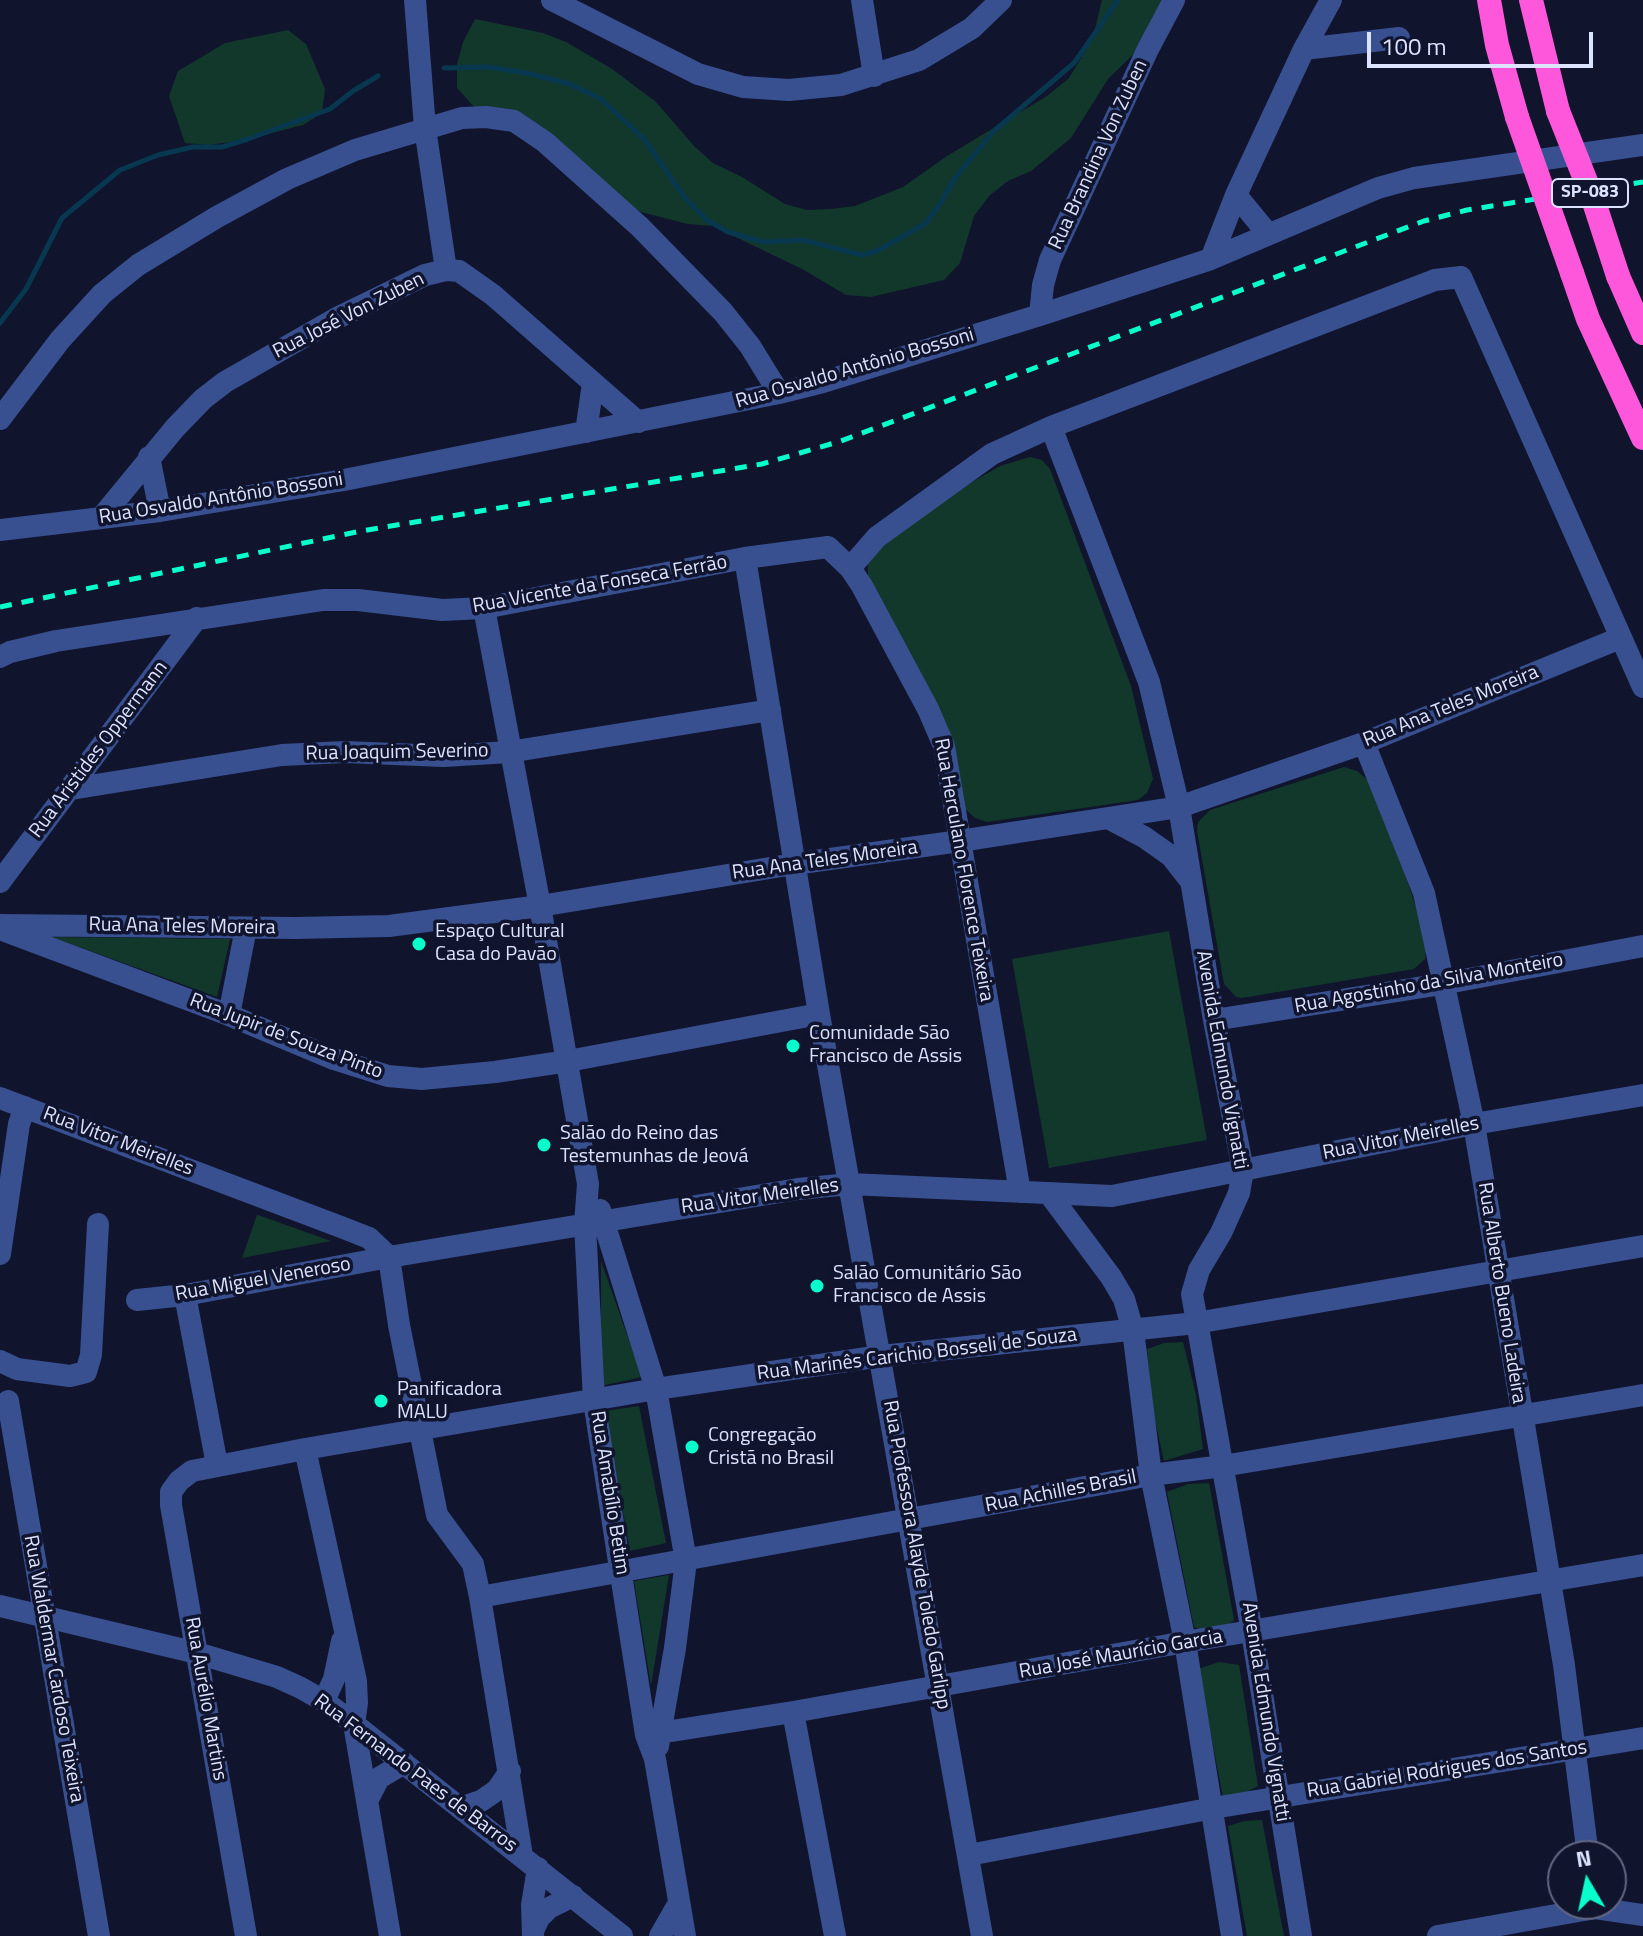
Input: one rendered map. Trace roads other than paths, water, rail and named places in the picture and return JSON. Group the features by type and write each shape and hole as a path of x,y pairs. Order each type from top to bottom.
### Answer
{"highway":[{"name":"SP-083","path":"1489,0 1497,45 1517,117 1588,319 1643,438"},
{"name":"SP-083","path":"1531,0 1558,111 1593,199 1618,276 1643,333"}],"street":[{"path":"415,0 425,128 446,270"},
{"path":"552,0 698,74 743,87 789,90 841,85 919,60 972,28 1001,0"},
{"path":"862,0 874,76"},
{"name":"Rua Brandina Von Zuben","path":"1040,315 1043,285 1050,260 1174,0"},
{"path":"1211,259 1236,195 1304,49 1331,0"},
{"path":"1304,49 1399,38"},
{"path":"0,419 60,340 102,294 138,265 287,179 355,150 462,118 486,117 514,121 545,142 688,274 750,346 779,393"},
{"name":"Rua Osvaldo Antônio Bossoni","path":"0,530 160,511 344,480 779,393 1040,315 1211,259 1378,188 1414,178 1643,145"},
{"path":"1236,195 1268,234"},
{"name":"Rua José Von Zuben","path":"101,518 149,457 203,399 225,382 335,319 425,275 446,270 459,271 493,295 638,422"},
{"path":"850,568 877,537 992,454 1051,427 1435,280 1461,277 1643,687"},
{"path":"586,432 593,383"},
{"name":"Avenida Edmundo Vignatti","path":"1051,427 1149,682 1179,807 1214,1020 1243,1170 1239,1193 1221,1233 1199,1270 1192,1294 1252,1632 1301,1936"},
{"path":"149,457 160,511"},
{"name":"Rua Vicente da Fonseca Ferrão","path":"5,654 197,618 323,600 358,600 442,610 484,608 745,558 828,547 850,568"},
{"name":"Rua Professora Alayde Toledo Garlipp","path":"745,558 819,1014 982,1936"},
{"name":"Rua Herculano Florence Teixeira","path":"850,568 921,696 944,746 1020,1192"},
{"path":"484,608 595,1222 656,1389 686,1561 654,1735"},
{"name":"Rua Aristides Oppermann","path":"0,882 197,618"},
{"name":"Rua Ana Teles Moreira","path":"0,928 389,926 540,906 794,864 1179,807 1364,743 1620,638"},
{"name":"Rua Joaquim Severino","path":"71,789 282,755 345,752 444,756 509,752 770,710"},
{"name":"Rua Alberto Bueno Ladeira","path":"1364,743 1424,893 1474,1124 1564,1665 1586,1840"},
{"path":"1108,818 1171,856 1190,880"},
{"name":"Rua Jupir de Souza Pinto","path":"0,928 229,1015 334,1059 388,1076 422,1079 495,1072 819,1014"},
{"path":"229,1015 246,928"},
{"name":"Rua Agostinho da Silva Monteiro","path":"1214,1020 1442,984 1643,946"},
{"name":"Rua Vitor Meirelles","path":"0,1098 369,1238 389,1257 798,1189 850,1184 1112,1196 1474,1124 1643,1095"},
{"path":"0,1254 14,1154 25,1107"},
{"path":"1050,1195 1111,1277 1124,1299 1133,1330 1151,1475 1185,1642 1232,1936"},
{"name":"Rua Amabílio Betim","path":"595,1222 594,1401 622,1571 654,1735 655,1759 685,1936"},
{"path":"0,1361 17,1369 70,1376 86,1372 91,1355 98,1224"},
{"path":"340,1266 341,1227"},
{"name":"Rua Marinês Carichio Bosseli de Souza","path":"192,1471 656,1389 881,1356 1196,1323 1643,1246"},
{"path":"389,1257 399,1325 437,1515 473,1564 510,1771 530,1862 533,1934"},
{"name":"Rua Miguel Veneroso","path":"137,1300 185,1295 389,1257"},
{"path":"185,1295 217,1465"},
{"name":"Rua Achilles Brasil","path":"480,1597 1151,1475 1223,1466 1643,1395"},
{"name":"Rua Waldermar Cardoso Teixeira","path":"8,1401 99,1936"},
{"path":"305,1449 356,1681 354,1724 390,1936"},
{"name":"Rua Aurélio Martins","path":"192,1471 171,1492 171,1505 246,1936"},
{"name":"Rua José Maurício Garcia","path":"654,1735 1643,1565"},
{"name":"Rua Fernando Paes de Barros","path":"0,1606 197,1653 277,1677 324,1701 622,1936"},
{"path":"324,1701 334,1679 343,1632"},
{"path":"793,1712 835,1936"},
{"name":"Rua Gabriel Rodrigues dos Santos","path":"969,1855 1213,1808 1643,1738"},
{"path":"367,1801 379,1778 404,1763"},
{"path":"460,1808 481,1801 497,1790 510,1771"},
{"path":"533,1934 539,1918 549,1908 573,1896"},
{"path":"660,1936 679,1903"},
{"path":"1438,1936 1547,1915"},
{"path":"1638,1936 1643,1929"}],"waterway":[{"path":"444,68 488,67 570,84 601,99 644,139 685,198 707,220 728,232 763,242 803,240 862,255 877,251 926,223 954,179 994,131 1074,63 1118,0"},
{"path":"0,323 26,289 62,218 120,170 158,155 193,147 222,147 248,139 330,109 378,76"}],"railway":[{"path":"0,607 361,531 762,464 841,441 1424,221 1467,210 1643,182"}],"place":[{"name":"Espaço Cultural Casa do Pavão","path":"419,944"},
{"name":"Comunidade São Francisco de Assis","path":"793,1046"},
{"name":"Salão do Reino das Testemunhas de Jeová","path":"544,1145"},
{"name":"Salão Comunitário São Francisco de Assis","path":"817,1286"},
{"name":"Panificadora MALU","path":"381,1401"},
{"name":"Congregação Cristã no Brasil","path":"692,1447"}]}
